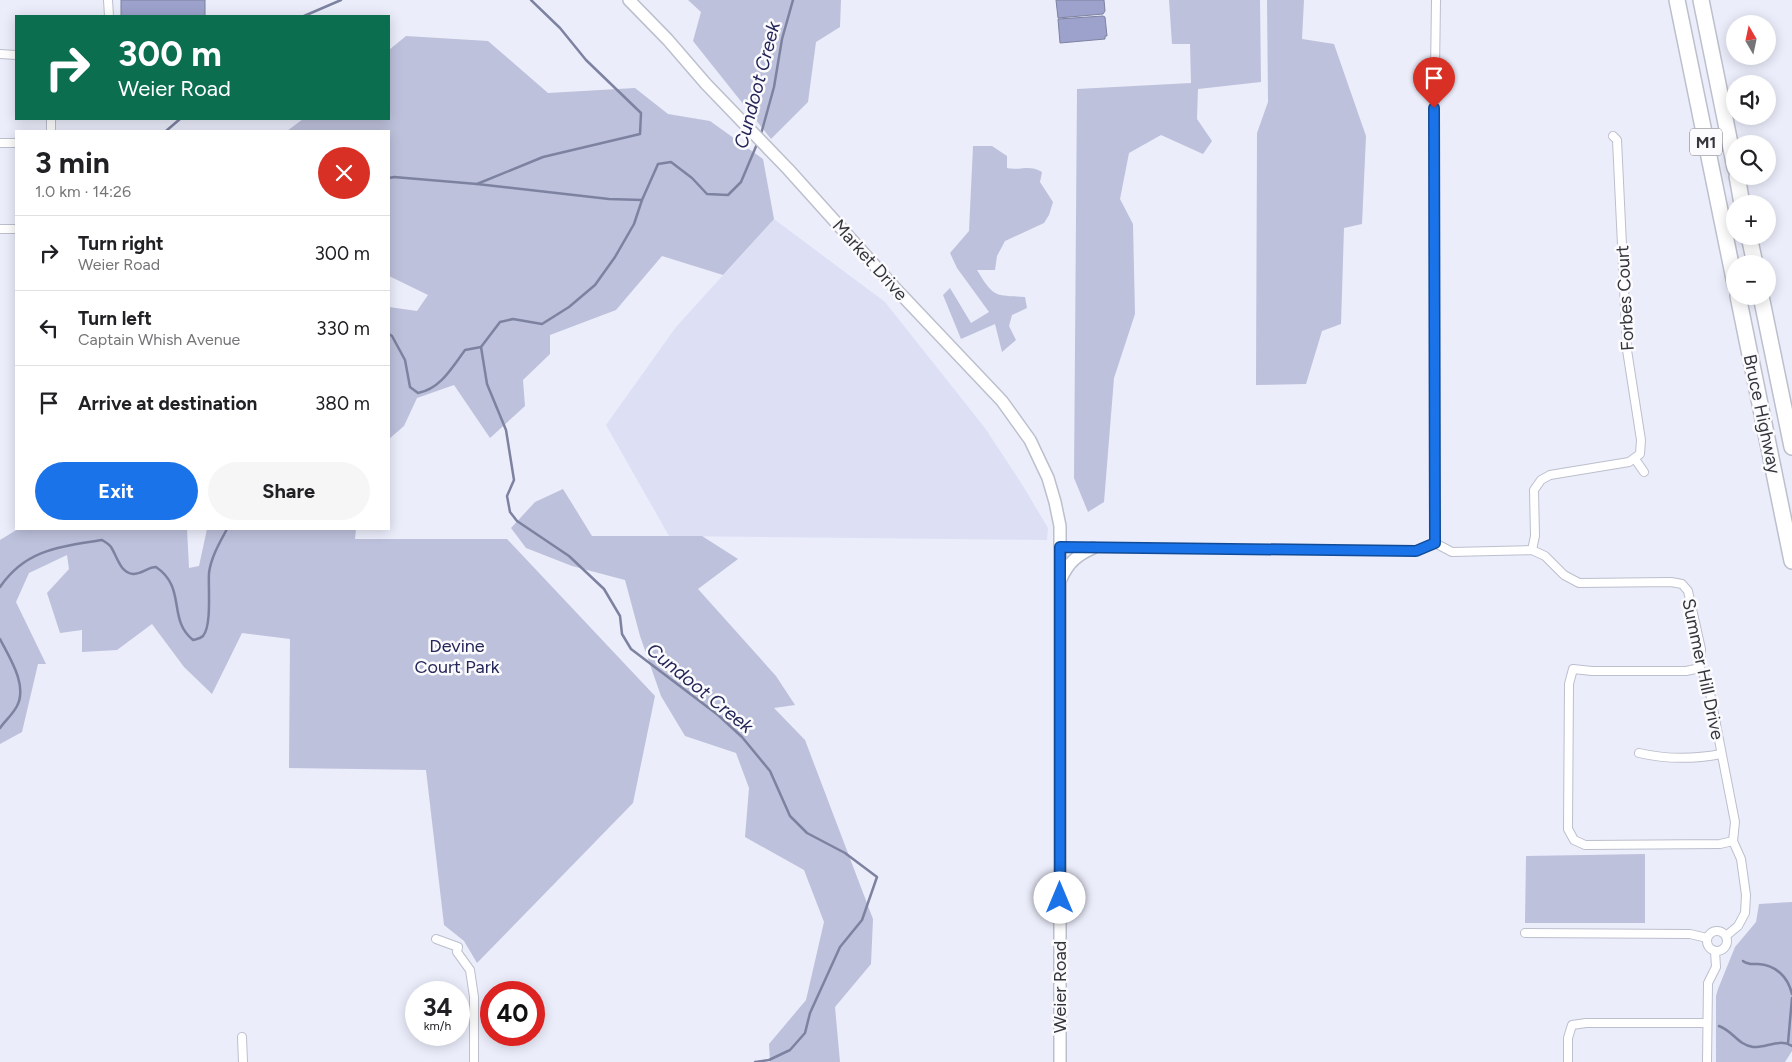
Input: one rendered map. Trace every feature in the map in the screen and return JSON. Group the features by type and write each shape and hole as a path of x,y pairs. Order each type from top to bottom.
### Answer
{"highway":[{"name":"M1","path":"1677,0 1729,255"},
{"name":"M1","path":"1701,0 1728,135"},
{"name":"Bruce Highway","path":"1740,305 1792,561"},
{"name":"Bruce Highway","path":"1763,305 1792,447"}],"street":[{"path":"108,0 109,15"},
{"name":"Market Drive","path":"629,0 1002,401 1030,440 1048,478 1060,526 1060,547"},
{"path":"1435,543 1434,144 1436,0"},
{"path":"0,54 15,54"},
{"name":"Forbes Court","path":"1613,136 1618,140 1627,350 1641,440 1640,454 1635,459"},
{"path":"0,143 15,143"},
{"path":"0,229 15,229"},
{"path":"1435,543 1452,552 1532,550 1535,536 1534,490 1541,480 1550,475 1629,462 1635,459 1644,472"},
{"path":"1060,547 1416,551 1435,543"},
{"name":"Weier Road","path":"1060,547 1060,1062"},
{"path":"1060,580 1072,560 1093,548"},
{"name":"Summer Hill Drive","path":"1532,550 1546,556 1564,575 1579,583 1671,582 1682,584 1688,591 1702,649 1700,668 1708,684 1735,822 1733,841 1741,859 1746,895 1745,913 1738,926 1726,936"},
{"path":"1700,668 1686,671 1592,671 1573,669 1569,684 1568,829 1574,840 1585,845 1720,844 1733,841"},
{"path":"1639,753 1654,757 1704,757 1721,754"},
{"path":"1716,931 1723,933 1726,936 1726,946 1722,951 1715,951 1708,946 1708,938 1709,935 1716,931"},
{"path":"1525,933 1690,934 1708,938"},
{"path":"436,939 458,947 457,952 470,970 474,998 474,1062"},
{"path":"1706,1062 1708,983 1716,967 1715,951"},
{"path":"1568,1062 1568,1038 1572,1025 1586,1023 1707,1023"},
{"path":"242,1037 243,1062"}],"shaded area":[{"path":"121,0 205,0 205,15 121,15"},
{"path":"1056,0 1104,0 1105,11 1103,14 1058,18"},
{"path":"1105,17 1107,36 1105,36 1105,39 1060,43 1058,19"},
{"path":"774,219 885,302 985,428 1048,528 1047,540 669,536 606,425 676,327"}],"green space":[{"path":"688,0 841,0 840,27 816,42 808,102 771,139 693,41 701,12"},
{"path":"1169,0 1260,0 1261,82 1198,89 1197,119 1212,141 1203,154 1161,135 1129,153 1120,199 1133,224 1135,314 1114,378 1104,502 1088,512 1074,478 1077,89 1191,83 1190,44 1172,44"},
{"path":"1267,0 1304,0 1302,39 1334,44 1366,136 1362,224 1344,228 1341,324 1322,331 1306,384 1256,385 1257,133 1268,102"},
{"path":"406,36 488,41 548,93 635,88 668,114 710,121 763,159 774,219 723,275 662,256 616,310 550,335 550,354 523,380 525,406 490,438 454,385 417,398 404,426 390,438 390,307 417,311 428,295 390,276 390,130 288,130 302,120 390,120 390,49"},
{"path":"973,146 992,146 1007,156 1007,168 1033,168 1042,172 1040,182 1053,202 1044,223 1005,241 997,256 995,270 977,270 987,286 996,293 1025,297 1027,308 1012,315 1009,326 1016,340 1002,352 995,324 961,339 943,295 950,288 971,323 989,312 957,268 950,253 969,231"},
{"path":"563,489 592,536 702,536 738,559 698,589 776,676 795,705 774,708 805,740 873,919 871,964 835,1007 840,1062 770,1062 769,1044 806,1000 824,922 804,870 745,837 749,788 736,753 685,736 661,696 640,636 625,580 572,566 526,548 511,528 535,502"},
{"name":"Devine Court Park","path":"16,530 187,530 189,568 199,566 207,530 356,530 355,539 507,539 655,696 633,803 477,963 464,941 444,925 426,770 289,768 290,639 242,633 212,694 184,667 152,624 117,650 82,652 82,630 60,633 47,593 69,569 67,555 29,573 16,602 46,664 38,664 22,732 0,744 0,540"},
{"path":"1645,854 1645,923 1525,923 1526,856"},
{"path":"1792,902 1792,1051 1785,1062 1716,1062 1716,996 1735,947 1756,922 1759,904"}],"waterway":[{"path":"306,15 341,0"},
{"path":"477,184 543,157 640,134 641,113 586,60 560,28 531,0"},
{"name":"Cundoot Creek","path":"761,134 774,87 782,39 793,0"},
{"path":"167,130 179,120"},
{"name":"Cundoot Creek","path":"755,1062 769,1060 790,1050 805,1033 810,1013 840,947 862,920 877,877 845,853 807,833 790,816 770,771 742,737 718,715 631,649 622,634 620,616 604,589 569,556 517,521 510,512 507,496 514,480 506,430 487,384 481,347 500,322 513,319 542,324 569,307 595,285 615,257 634,224 658,164 671,162 692,178 707,194 728,195 741,182 757,144"},
{"path":"390,178 477,184 609,199 642,200"},
{"path":"390,335 405,360 410,387 418,393 433,387 445,377 465,350 481,347"},
{"path":"0,587 10,574 33,557 58,548 102,540 110,546 125,571 136,574 156,567 165,575 171,584 185,632 193,640 201,638 208,624 210,567 226,530"},
{"path":"0,639 16,671 20,689 20,698 17,706 0,728"},
{"path":"1743,961 1748,964 1764,965 1776,969 1788,982 1792,994"},
{"path":"1788,1043 1792,998"},
{"path":"1719,1026 1748,1046 1758,1047 1778,1043 1792,1046"}],"route":[{"path":"1060,898 1060,547 1416,551 1435,543 1434,108"}]}
